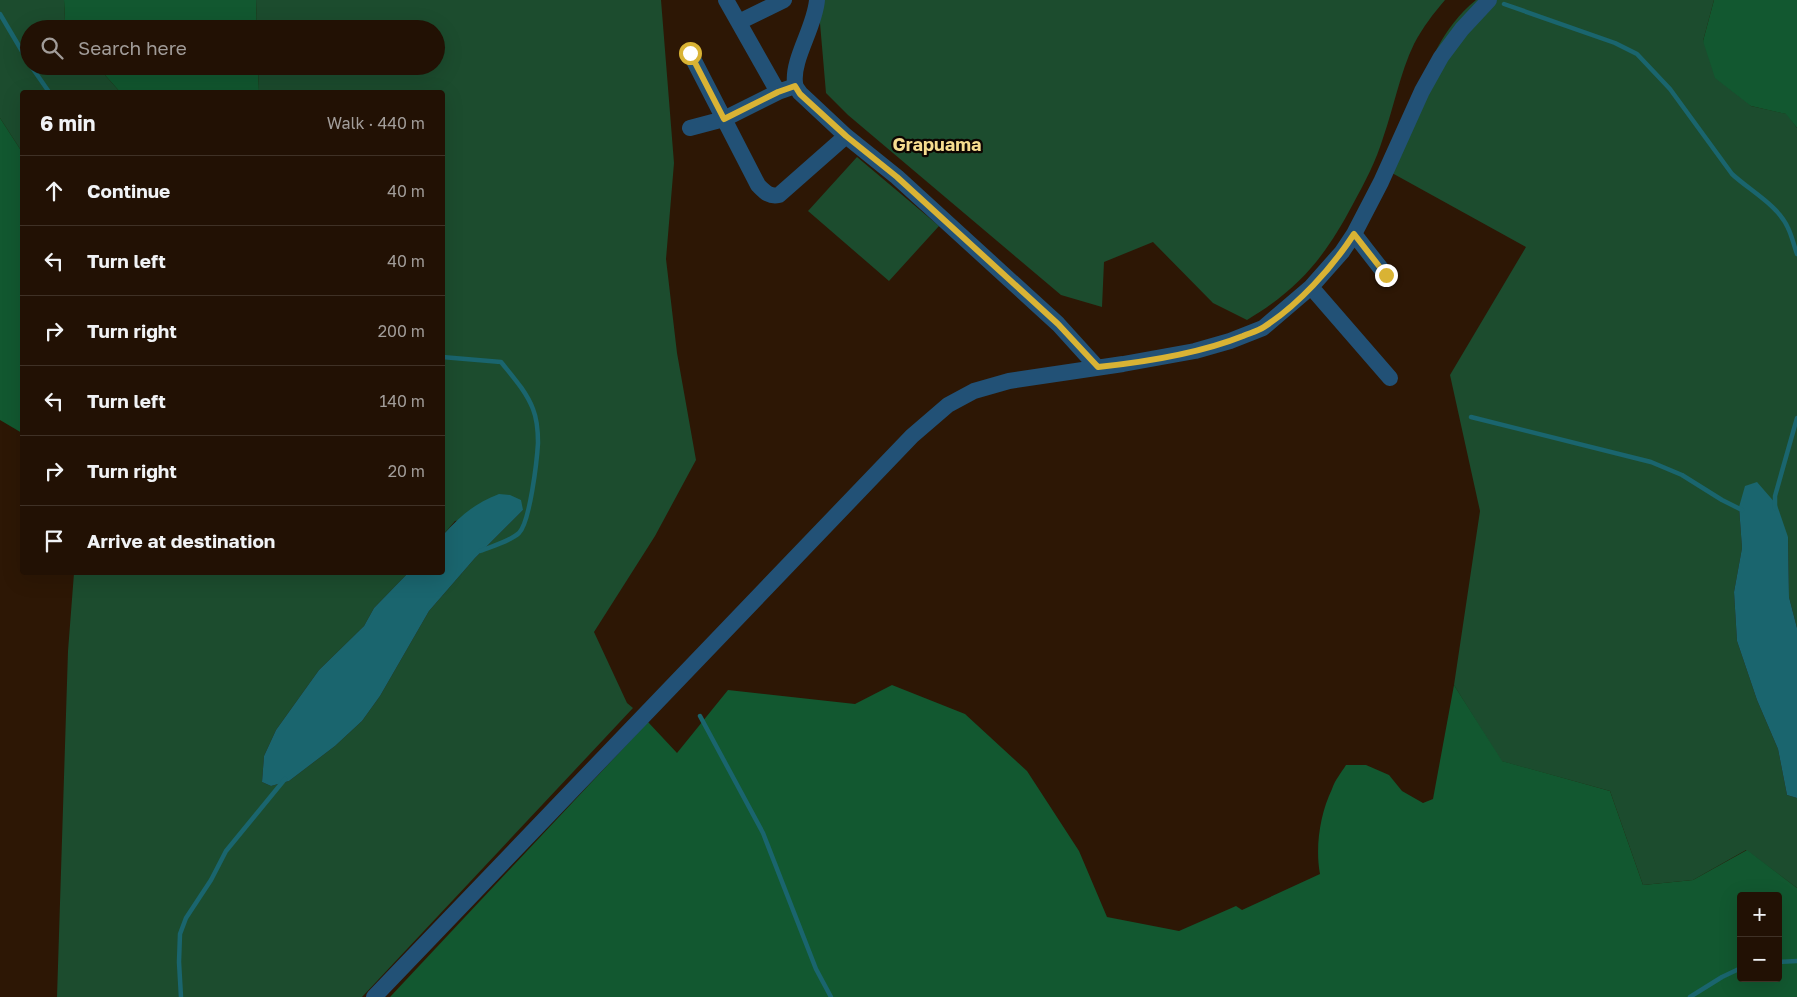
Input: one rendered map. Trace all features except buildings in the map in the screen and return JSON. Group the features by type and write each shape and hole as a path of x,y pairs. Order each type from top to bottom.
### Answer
{"street":[{"path":"726,0 778,92"},
{"path":"739,22 784,0"},
{"path":"817,0 813,19 798,62 795,86 800,94 846,136 897,177 1050,318 1098,367"},
{"path":"374,997 912,436 948,405 974,391 1009,381 1195,351 1230,342 1263,328 1311,287 1342,252 1354,234 1381,182 1422,91 1441,58 1462,29 1489,0"},
{"path":"690,53 758,185 766,194 779,195 846,136"},
{"path":"690,128 724,119 778,92 795,86"},
{"path":"1354,234 1386,275"},
{"path":"1311,287 1390,378"}],"green space":[{"path":"0,0 64,0 65,20 20,20 20,75 105,75 118,90 20,90 20,149 0,118"},
{"path":"64,0 256,0 257,20 65,20"},
{"path":"256,0 661,0 674,163 666,259 677,353 696,460 655,536 594,632 627,703 633,708 362,997 57,997 68,651 74,575 406,575 374,608 364,626 319,670 276,730 264,756 262,782 271,786 289,781 335,746 362,721 380,696 429,611 475,558 523,510 455,521 445,533 445,90 259,90 258,75 445,75 445,20 257,20"},
{"path":"818,0 1445,0 1428,21 1414,44 1374,163 1343,223 1321,256 1296,284 1247,320 1213,303 1153,242 1104,262 1102,307 1061,295 848,115 826,93"},
{"path":"1476,0 1714,0 1703,41 1751,106 1787,114 1797,128 1797,628 1789,597 1788,537 1739,507 1742,548 1734,592 1737,641 1757,700 1778,749 1787,795 1797,798 1797,888 1746,850 1693,880 1643,885 1610,791 1501,761 1454,685 1480,511 1450,375 1526,247 1392,173 1431,61 1454,22"},
{"path":"1714,0 1797,0 1797,128 1786,114 1751,106 1715,78 1703,41"},
{"path":"105,75 258,75 259,90 118,90"},
{"path":"0,118 20,149 20,432 0,420"},
{"path":"857,157 939,226 889,281 808,211"},
{"path":"892,685 965,714 1027,771 1079,851 1107,917 1179,931 1236,906 1242,910 1320,874 1318,842 1324,809 1336,780 1346,765 1366,765 1389,775 1402,791 1423,803 1433,799 1454,685 1502,761 1610,791 1643,885 1693,880 1747,850 1797,888 1797,997 390,997 648,722 677,753 728,690 855,704"}],"water":[{"path":"1757,482 1777,505 1788,537 1789,597 1797,628 1797,798 1787,795 1778,749 1757,700 1737,641 1734,592 1742,548 1739,507 1745,486"},
{"path":"499,494 510,495 521,500 523,510 475,558 429,611 380,696 362,721 335,746 289,781 271,786 262,782 264,756 276,730 319,670 364,626 374,608 406,575 445,575 445,533 468,511"}],"waterway":[{"path":"1504,4 1615,43 1637,54 1670,89 1732,174 1771,205 1784,220 1791,234 1797,254"},
{"path":"0,14 20,48"},
{"path":"37,75 48,90"},
{"path":"445,357 501,362 527,396 536,422 538,443 536,463 530,504 523,527 519,533 510,539 480,551"},
{"path":"1471,417 1651,462 1682,475 1742,510"},
{"path":"1775,508 1775,496 1797,418"},
{"path":"700,716 763,833 816,969 831,997"},
{"path":"181,997 180,934 186,918 211,880 226,851 285,779"},
{"path":"1782,962 1797,961"},
{"path":"1690,997 1737,970"}],"district":[{"name":"Grapuama","path":"937,144"}],"route":[{"path":"690,53 724,119 778,92 795,86 800,94 846,136 897,177 1058,324 1098,367 1195,351 1230,342 1263,328 1311,287 1342,252 1354,234 1386,275"}]}
